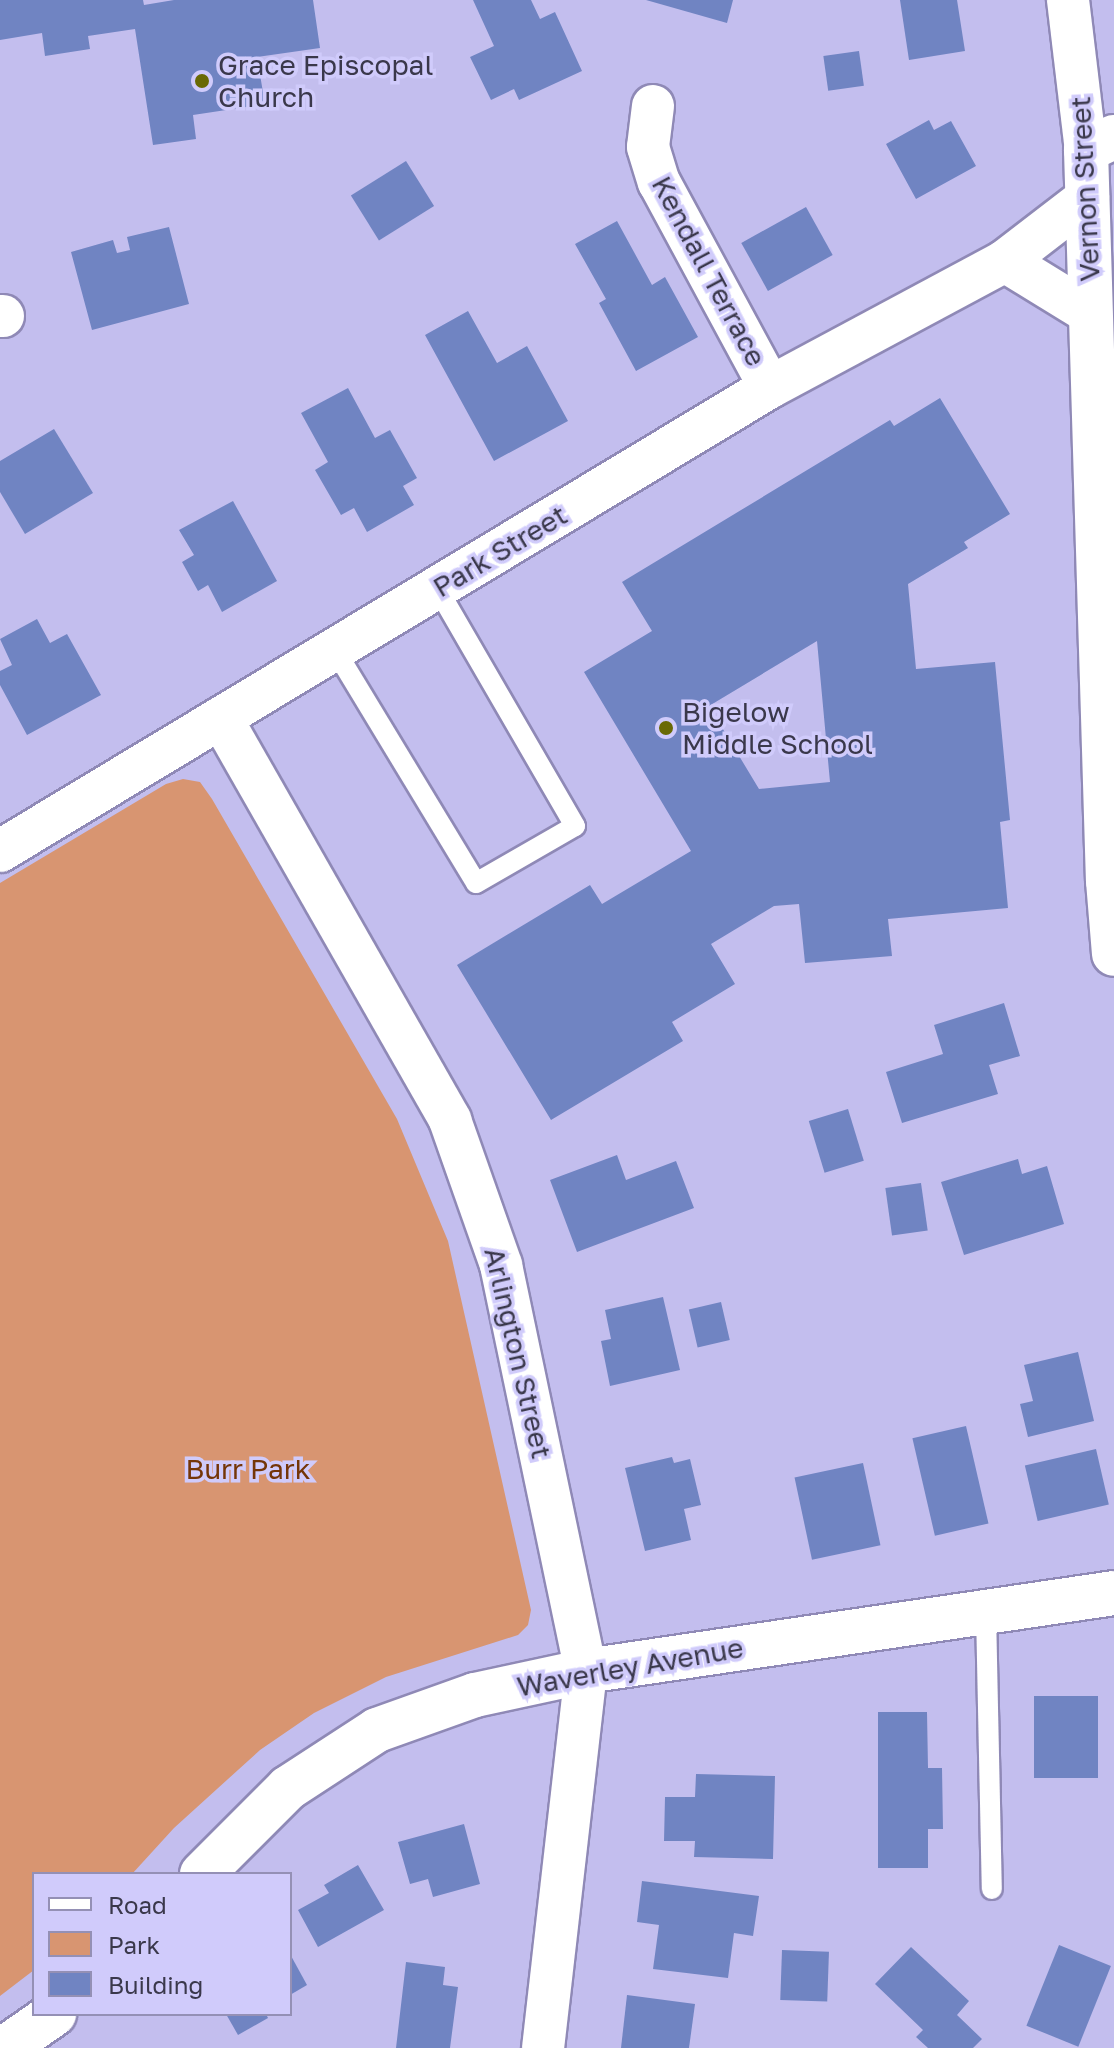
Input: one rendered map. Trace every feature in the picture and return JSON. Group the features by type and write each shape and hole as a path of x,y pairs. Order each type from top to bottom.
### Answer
{"street":[{"name":"Vernon Street","path":"1068,0 1100,144 1088,197 1107,865 1114,954"},
{"name":"Kendall Terrace","path":"653,106 648,147 659,182 770,387"},
{"name":"Park Street","path":"0,851 770,387 1005,261 1088,197"},
{"path":"1005,261 1091,314"},
{"name":"Arlington Street","path":"221,718 450,1120 501,1265 586,1671 543,2048"},
{"name":"Waverley Avenue","path":"204,1872 288,1788 377,1730 475,1695 586,1671 1114,1593"},
{"path":"5,2048 51,2016"}],"lane":[{"path":"335,650 476,883 575,826 437,588"},
{"path":"986,1612 992,1889"}],"green space":[{"name":"Burr Park","path":"183,779 200,782 212,799 397,1119 448,1241 531,1610 528,1625 518,1635 386,1677 314,1713 260,1750 174,1828 134,1872 32,1872 32,1972 0,1996 0,883 166,784"}],"building":[{"name":"Grace Episcopal Church","path":"0,0 143,0 144,5 174,0 313,0 320,48 257,57 265,104 193,115 196,139 153,145 135,29 88,36 90,49 45,56 42,33 0,40"},
{"path":"473,0 531,0 540,19 555,12 582,71 519,100 514,89 491,100 470,57 494,46"},
{"path":"646,0 733,0 727,23"},
{"path":"900,0 957,0 965,51 909,60"},
{"path":"859,51 864,86 828,91 823,56"},
{"path":"929,120 934,130 951,121 976,166 916,199 886,144"},
{"path":"406,161 434,206 379,240 351,195"},
{"path":"806,207 833,255 768,291 741,243"},
{"path":"617,221 652,285 665,277 698,337 636,371 599,303 606,299 575,244"},
{"path":"169,227 189,304 92,330 71,252 113,240 117,253 130,250 127,237"},
{"path":"468,311 497,363 527,346 568,421 494,461 425,335"},
{"path":"348,388 375,438 390,430 417,478 403,486 414,505 367,532 354,508 341,515 315,470 328,462 301,413"},
{"path":"940,398 1010,514 964,542 968,548 908,584 916,669 995,662 1010,820 1000,822 1008,908 888,919 892,956 805,963 799,904 774,906 711,944 735,984 672,1022 683,1041 551,1120 457,965 590,885 602,904 691,851 584,672 652,631 622,582 890,420 894,426","holes":["817,641 830,782 759,789 709,706"]},
{"path":"54,429 93,493 25,534 0,492 0,461"},
{"path":"233,501 277,581 222,612 208,585 198,591 182,562 194,555 179,530"},
{"path":"37,619 50,643 67,634 101,695 27,735 0,685 0,671 12,665 0,639"},
{"path":"1004,1003 1020,1056 989,1065 998,1094 902,1123 886,1072 943,1054 934,1025"},
{"path":"848,1109 864,1161 825,1173 809,1121"},
{"path":"617,1155 626,1180 676,1161 694,1208 577,1252 550,1180"},
{"path":"1018,1159 1022,1174 1047,1166 1064,1224 964,1255 941,1182"},
{"path":"921,1183 928,1231 892,1236 885,1188"},
{"path":"663,1297 680,1370 610,1386 601,1341 611,1339 605,1310"},
{"path":"721,1302 730,1340 698,1347 689,1309"},
{"path":"1078,1352 1094,1421 1028,1437 1020,1404 1033,1401 1024,1365"},
{"path":"966,1426 988,1523 935,1536 912,1438"},
{"path":"1096,1449 1109,1505 1038,1521 1025,1465"},
{"path":"672,1457 674,1463 690,1459 701,1505 684,1509 691,1540 645,1551 625,1468"},
{"path":"863,1463 880,1545 812,1560 795,1478"},
{"path":"1034,1696 1098,1696 1098,1778 1034,1778"},
{"path":"878,1712 927,1712 928,1768 942,1768 943,1829 928,1829 928,1868 878,1868"},
{"path":"696,1774 775,1776 773,1859 694,1857 695,1841 664,1841 665,1797 695,1797"},
{"path":"464,1824 480,1884 433,1897 428,1879 410,1884 398,1842"},
{"path":"358,1865 384,1910 318,1947 298,1910 329,1893 324,1885"},
{"path":"642,1881 759,1896 753,1936 734,1933 728,1978 653,1969 659,1925 637,1922"},
{"path":"1059,1945 1111,1966 1078,2047 1026,2026"},
{"path":"911,1947 969,2001 957,2015 982,2039 973,2048 928,2048 916,2037 923,2030 875,1984"},
{"path":"782,1950 829,1952 827,2002 780,2000"},
{"path":"292,1958 307,1985 292,1994"},
{"path":"406,1962 445,1967 443,1985 458,1987 450,2048 396,2048"},
{"path":"627,1995 695,2004 689,2048 621,2048"},
{"path":"227,2016 267,2016 268,2018 238,2035"}],"place":[{"name":"Grace Episcopal Church","path":"202,81"},
{"name":"Bigelow Middle School","path":"666,728"}]}
